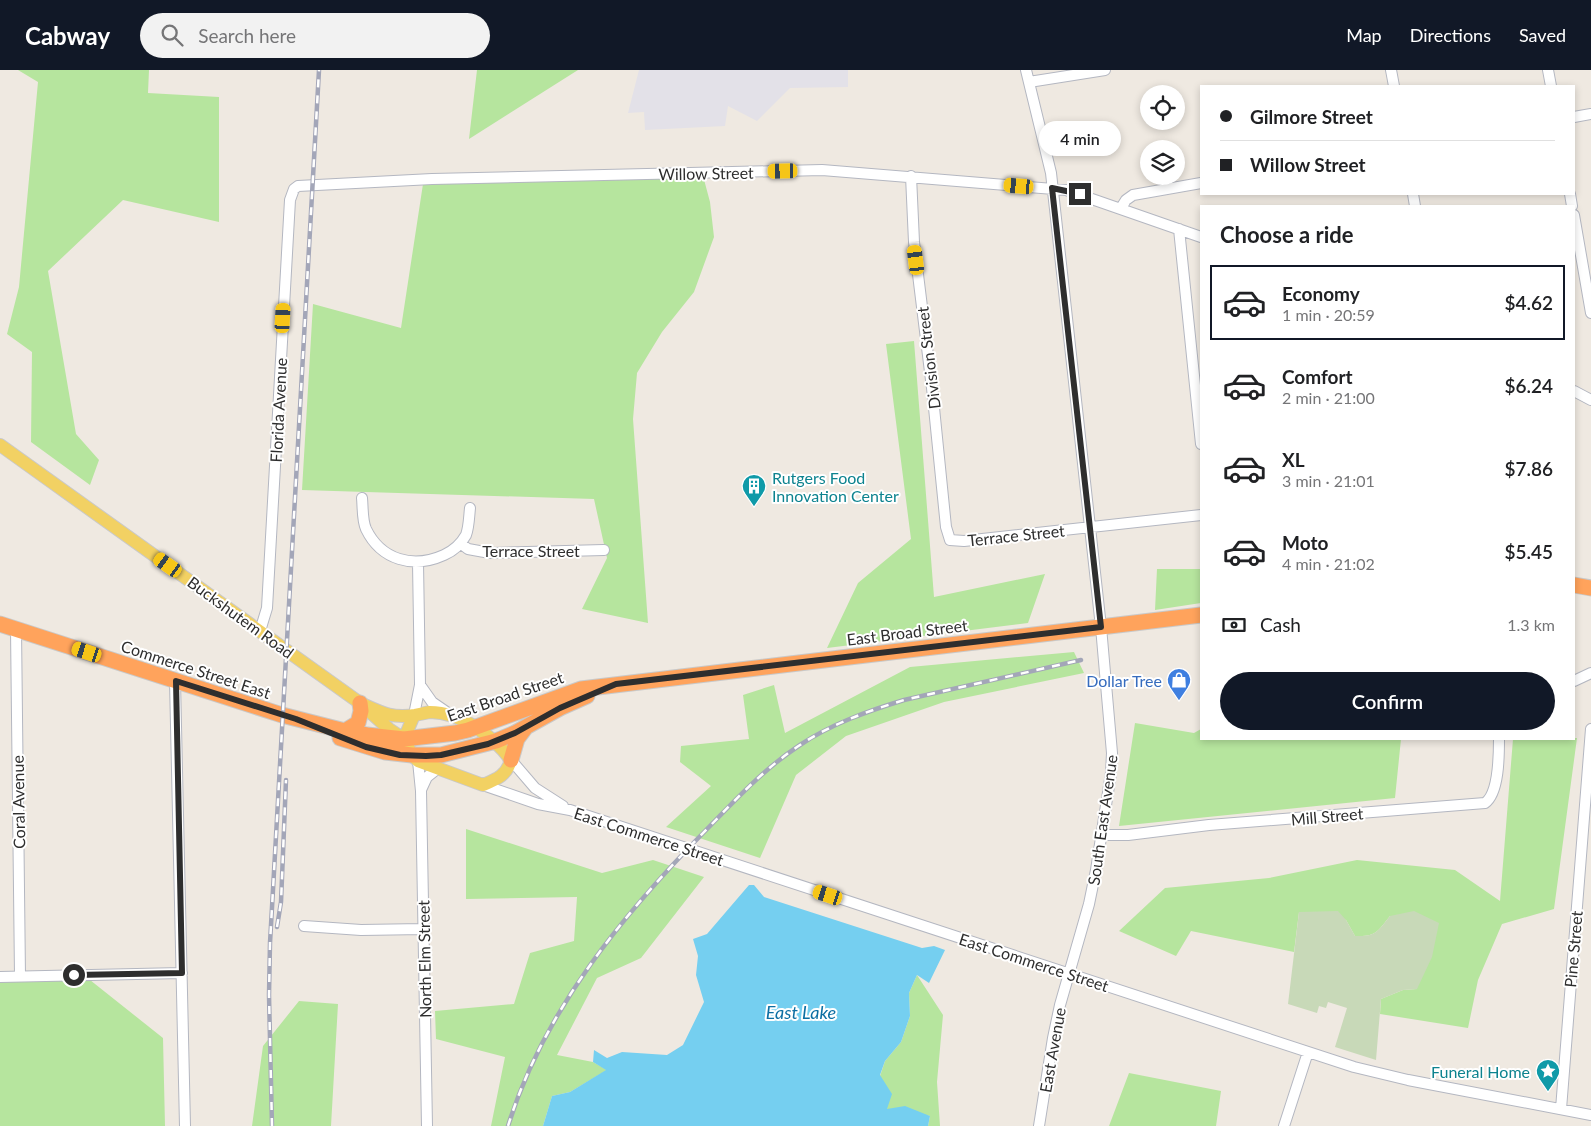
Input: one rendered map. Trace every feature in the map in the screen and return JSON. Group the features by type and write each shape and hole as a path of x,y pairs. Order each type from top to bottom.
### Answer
{"highway":[{"path":"1575,584 1591,588"},
{"name":"East Broad Street","path":"415,758 441,755 496,741 515,733 533,717 581,689 1200,615"},
{"name":"Commerce Street East","path":"0,624 296,719 367,736 404,739"},
{"path":"345,731 358,723 361,711 360,703"},
{"name":"East Broad Street","path":"404,739 455,733 476,727 533,717"},
{"path":"512,760 517,739 533,717"},
{"name":"Commerce Street East","path":"296,719 366,747 415,758"}],"main road":[{"name":"Buckshutem Road","path":"0,445 360,703"},
{"path":"360,703 388,716 437,713 460,719 476,727 496,741 512,760 507,771 502,776 483,785"},
{"path":"360,703 383,724 404,739 415,758"},
{"path":"404,739 414,715"},
{"name":"Commerce Street East","path":"415,758 438,769 483,785"}],"street":[{"name":"South East Avenue","path":"1026,70 1051,173 1101,627 1112,753 1102,835 1089,904 1068,974"},
{"path":"1029,82 1105,70"},
{"path":"1391,70 1394,85"},
{"path":"1548,70 1551,85"},
{"path":"1575,117 1591,114"},
{"name":"Willow Street","path":"294,190 298,186 312,184 422,179 822,170 1052,188 1080,194 1200,237"},
{"name":"Division Street","path":"912,176 914,242 932,388 946,527 950,540"},
{"path":"1120,208 1132,195 1200,183"},
{"name":"Florida Avenue","path":"260,631 267,608 290,200 294,190"},
{"path":"1575,221 1591,313"},
{"path":"1179,229 1200,434"},
{"path":"1575,392 1591,400"},
{"path":"362,498 366,528 379,547 395,558 405,562 418,563 448,553 465,536 470,508"},
{"name":"Terrace Street","path":"950,540 964,541 1200,515"},
{"name":"Terrace Street","path":"460,543 468,548 490,552 604,550"},
{"path":"414,715 420,685 418,563"},
{"name":"Coral Avenue","path":"16,629 20,976"},
{"path":"1575,681 1591,673"},
{"path":"176,681 185,1126"},
{"path":"420,685 436,706 460,719"},
{"name":"Pine Street","path":"1561,1109 1591,729"},
{"name":"Mill Street","path":"1102,835 1128,835 1209,825 1485,803 1490,800 1495,785 1499,740"},
{"name":"North Elm Street","path":"415,758 421,791 427,1126"},
{"path":"512,760 535,788 570,810"},
{"path":"421,791 427,777 438,769"},
{"name":"East Commerce Street","path":"483,785 538,804 570,810 1354,1067 1408,1080 1591,1115"},
{"path":"304,926 361,930 423,929"},
{"path":"0,977 182,973"},
{"name":"East Avenue","path":"1039,1126 1053,1038 1068,974"},
{"path":"1284,1126 1308,1052"}],"shaded area":[{"path":"639,70 848,70 848,87 790,88 757,121 728,106 725,126 645,130 644,112 628,113"}],"green space":[{"path":"18,70 149,70 148,93 219,97 219,222 123,200 48,271 76,434 99,460 90,485 31,442 32,352 7,334 19,287 38,82"},
{"path":"477,70 578,70 469,139"},
{"path":"702,172 710,202 714,237 694,292 662,332 637,373 633,419 648,623 582,609 607,558 594,499 302,490 313,304 401,328 423,184"},
{"path":"914,341 934,597 1045,574 1028,623 827,648 858,583 911,539 886,344"},
{"path":"1157,569 1200,569 1200,603 1155,610"},
{"path":"1074,652 1084,673 944,702 846,736 796,775 760,858 666,827 711,786 680,762 681,746 749,739 743,695 774,685 785,733 910,667"},
{"path":"1135,723 1194,733 1200,730 1200,740 1401,740 1395,798 1119,826"},
{"path":"1577,738 1554,909 1502,924 1478,980 1468,1028 1380,1014 1381,999 1403,990 1417,989 1390,916 1376,932 1355,936 1346,920 1299,912 1294,952 1191,931 1176,956 1119,931 1165,888 1269,878 1357,860 1455,870 1500,901 1513,740 1575,740"},
{"path":"466,829 602,873 653,860 704,877 641,958 597,978 557,1055 593,1062 607,1070 570,1092 552,1096 543,1126 491,1126 505,1057 436,1039 435,1011 514,1004 530,953 574,941 577,897 466,899"},
{"path":"1338,911 1346,920 1355,936 1372,934 1390,916 1414,911 1439,923 1432,957 1417,989 1403,990 1381,999 1376,1060 1335,1047 1347,1008 1328,1002 1326,1008 1319,1006 1317,1013 1288,1004 1299,912"},
{"path":"917,975 943,1015 937,1082 940,1126 928,1126 930,1116 887,1109 880,1076 885,1061 901,1042 910,1016 909,993"},
{"path":"85,976 163,1038 165,1126 0,1126 0,978"},
{"path":"299,1001 338,1004 331,1126 252,1126 263,1046"},
{"path":"1129,1073 1221,1091 1216,1126 1109,1126"}],"water":[{"name":"East Lake","path":"749,885 754,885 764,897 922,948 934,946 945,950 929,983 917,975 909,993 910,1016 901,1042 885,1061 880,1075 892,1094 887,1109 905,1106 930,1116 928,1126 543,1126 552,1096 570,1092 606,1070 593,1062 594,1050 607,1058 622,1052 667,1055 683,1045 704,1002 696,975 698,956 693,939 707,934"}],"railway":[{"path":"272,1126 269,995 270,943 319,70"},
{"path":"508,1126 523,1083 542,1043 565,1003 617,929 676,861 740,795 787,754 824,731 850,719 904,700 1081,660"},
{"path":"277,927 281,902 286,780"}],"place":[{"name":"Rutgers Food Innovation Center","path":"754,507"},
{"name":"Dollar Tree","path":"1179,701"},
{"name":"Funeral Home","path":"1548,1092"}],"route":[{"path":"74,975 182,973 176,681 296,719 366,747 400,755 426,756 441,755 496,741 515,733 560,708 616,684 1101,627 1052,188 1080,194"}]}
